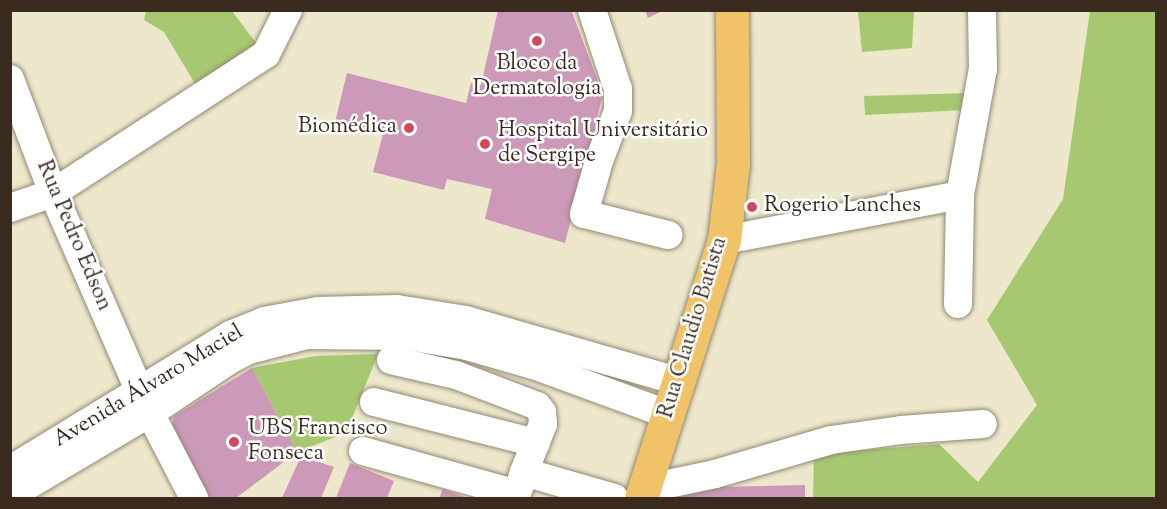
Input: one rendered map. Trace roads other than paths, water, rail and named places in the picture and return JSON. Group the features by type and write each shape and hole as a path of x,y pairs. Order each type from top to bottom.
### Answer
{"main road":[{"name":"Rua Claudio Batista","path":"633,495 667,414 724,240 733,163 732,10"}],"street":[{"path":"10,208 53,193 266,54 288,10"},
{"path":"592,10 618,89 618,111 599,161 584,214 668,235"},
{"path":"958,304 960,195 983,69 982,10"},
{"name":"Rua Pedro Edson","path":"10,79 53,193 145,402 194,498"},
{"path":"724,240 960,195"},
{"name":"Avenida Álvaro Maciel","path":"10,496 189,373 230,335 264,321 318,311 398,309 466,320 678,381"},
{"name":"Avenida Álvaro Maciel","path":"189,373 249,350 307,335 363,333 408,336 500,354 667,414"},
{"path":"391,360 456,375 535,405 542,412 543,424 519,488"},
{"name":"Avenida Álvaro Maciel","path":"10,470 145,402"},
{"path":"374,402 536,443"},
{"path":"363,451 519,488 633,495 831,440 901,430 983,424"}],"place":[{"name":"Bloco da Dermatologia","path":"537,41"},
{"name":"Biomédica","path":"409,128"},
{"name":"Hospital Universitário de Sergipe","path":"485,144"},
{"name":"Rogerio Lanches","path":"752,207"},
{"name":"UBS Francisco Fonseca","path":"234,442"}]}
